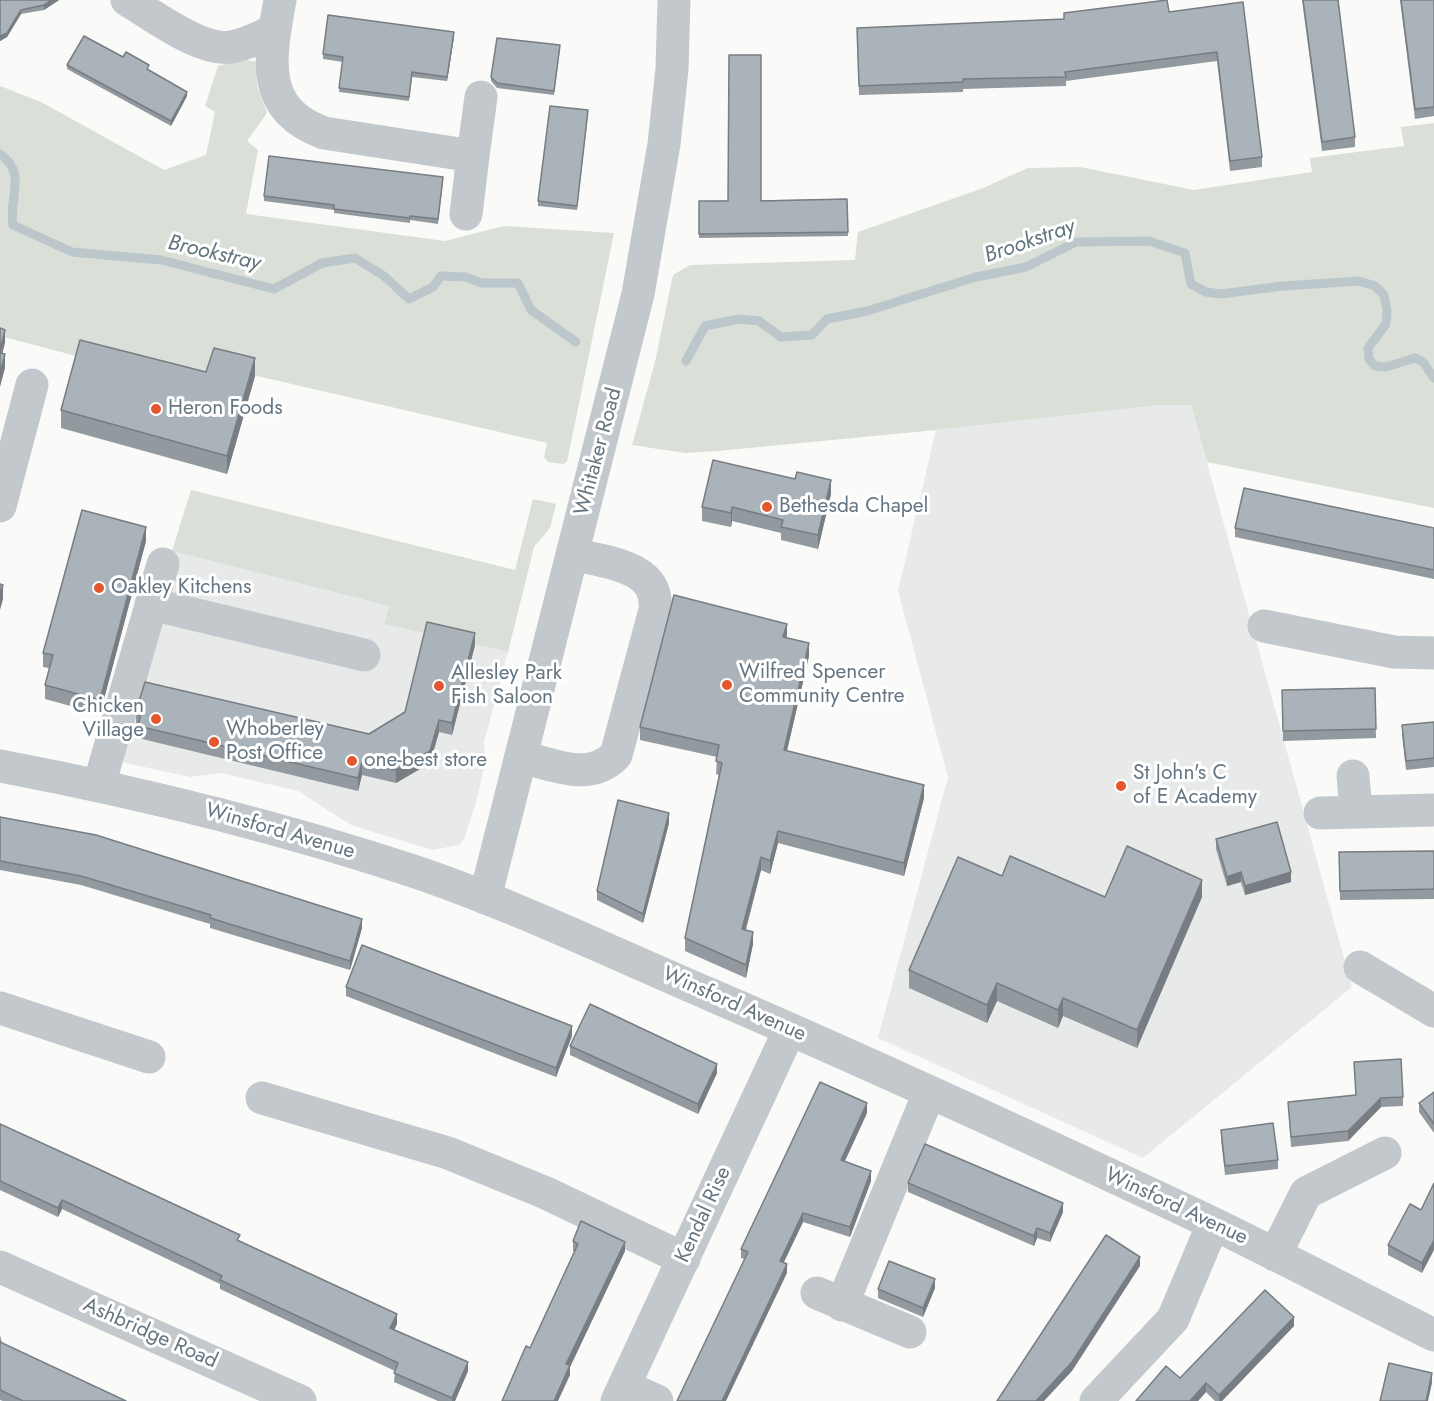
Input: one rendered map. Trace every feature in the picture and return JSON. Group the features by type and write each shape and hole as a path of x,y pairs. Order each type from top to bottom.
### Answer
{"street":[{"path":"126,0 205,45 229,48 253,41 278,15"},
{"name":"Whitaker Road","path":"485,898 632,318 664,144 672,69 674,0"},
{"path":"278,15 272,80 275,95 305,126 324,133 473,156"},
{"path":"466,214 481,97"},
{"path":"0,506 32,385"},
{"path":"521,757 588,771 598,769 612,759 620,744 655,609 654,591 643,576 624,567 572,554"},
{"path":"99,785 163,564"},
{"path":"151,604 364,655"},
{"path":"1264,626 1394,652 1434,653"},
{"name":"Winsford Avenue","path":"0,766 99,785 272,828 401,868 485,898 581,937 930,1093 1214,1224 1434,1335"},
{"path":"1353,776 1356,812"},
{"path":"1320,813 1434,810"},
{"path":"1360,967 1434,1011"},
{"path":"0,1008 149,1057"},
{"name":"Kendal Rise","path":"621,1393 790,1029"},
{"path":"910,1332 829,1299 930,1093"},
{"path":"262,1098 448,1153 546,1193 684,1259"},
{"path":"1275,1255 1306,1193 1385,1152"},
{"path":"1096,1401 1173,1318 1214,1224"},
{"name":"Ashbridge Road","path":"0,1267 300,1401"},
{"path":"621,1393 657,1401"}],"shaded area":[{"path":"244,59 256,62 257,86 267,113 247,141 258,150 246,214 445,241 504,226 614,233 567,462 563,464 548,462 544,457 547,443 214,366 206,390 0,336 0,86 41,102 164,170 206,155 215,112 205,106 218,66"},
{"path":"1434,123 1434,508 1207,462 1191,405 1158,405 718,451 685,453 632,445 655,362 673,275 690,265 855,260 858,232 983,188 1028,168 1080,167 1194,190 1312,172 1310,158 1404,146 1401,127"},
{"name":"St John's C of E Academy","path":"1158,405 1191,405 1352,987 1143,1158 878,1038 948,777 898,591 936,430"},
{"path":"191,490 515,570 533,499 556,504 550,528 534,547 508,652 384,624 389,606 172,551"},
{"path":"172,551 389,606 384,624 508,652 484,743 486,760 476,802 464,839 459,845 432,850 351,825 298,791 221,773 190,777 121,762 137,712"}],"building":[{"path":"0,0 52,0 44,5 21,10 7,33 0,36"},
{"path":"1167,0 1169,12 1243,2 1262,157 1230,161 1217,52 1065,72 1066,77 963,79 963,82 859,86 857,28 1064,19 1064,13"},
{"path":"1303,0 1338,0 1355,137 1322,142"},
{"path":"1401,0 1434,0 1434,107 1415,109"},
{"path":"328,15 454,32 447,77 412,72 409,97 339,88 343,57 323,54"},
{"path":"84,36 123,57 126,52 149,65 147,69 187,92 171,121 67,65"},
{"path":"497,38 560,45 554,91 497,83 491,77"},
{"path":"729,55 761,55 761,201 847,199 848,232 699,234 699,201 728,201"},
{"path":"550,106 588,110 577,206 538,201"},
{"path":"269,156 443,177 438,219 334,209 334,205 264,196"},
{"path":"0,328 5,330 0,350"},
{"name":"Heron Foods","path":"80,340 206,372 214,348 255,358 227,456 61,410"},
{"path":"0,353 5,354 0,373"},
{"name":"Bethesda Chapel","path":"713,460 795,479 797,472 831,480 818,535 781,527 783,520 732,507 731,513 702,507"},
{"path":"1244,488 1434,528 1434,570 1235,528"},
{"path":"82,510 146,527 100,700 45,685 53,655 43,653"},
{"path":"674,595 787,624 783,637 809,643 784,750 924,785 904,863 778,831 770,861 761,857 742,929 753,932 746,965 685,938 722,763 716,761 719,745 640,727"},
{"path":"427,622 475,633 452,723 439,720 430,751 396,770 362,762 358,778 138,726 141,713 136,711 145,682 369,734 405,712"},
{"path":"1375,688 1376,729 1283,731 1282,690"},
{"path":"1434,722 1434,758 1406,761 1402,725"},
{"path":"618,800 669,813 643,914 597,891"},
{"path":"0,817 96,835 362,919 350,961 210,918 211,915 81,876 0,861"},
{"path":"1277,822 1291,872 1245,886 1241,872 1227,877 1216,839"},
{"path":"1127,846 1202,880 1137,1030 1063,998 1058,1010 997,983 987,1005 909,970 958,857 1002,876 1010,856 1105,897"},
{"path":"1434,851 1434,889 1340,891 1339,852"},
{"path":"362,945 572,1026 556,1068 346,987"},
{"path":"590,1004 717,1064 698,1104 570,1046"},
{"path":"1401,1059 1403,1097 1381,1098 1348,1131 1291,1137 1288,1102 1356,1095 1354,1062"},
{"path":"820,1082 867,1103 841,1160 871,1171 850,1227 803,1213 780,1261 787,1264 722,1401 677,1401 748,1252 741,1249"},
{"path":"1434,1092 1434,1124 1419,1103"},
{"path":"1273,1123 1278,1160 1225,1166 1221,1130"},
{"path":"0,1124 240,1235 237,1240 397,1314 390,1328 468,1362 452,1398 394,1373 398,1363 220,1280 222,1276 194,1262 62,1200 58,1208 0,1181"},
{"path":"925,1144 1063,1203 1050,1233 1037,1228 1034,1236 908,1183"},
{"path":"1434,1183 1434,1240 1422,1263 1388,1245 1410,1204 1421,1210"},
{"path":"581,1221 625,1242 566,1364 570,1365 554,1401 502,1401 526,1346 530,1348 578,1244 573,1241"},
{"path":"1106,1235 1140,1257 1072,1362 1036,1401 997,1401"},
{"path":"889,1261 935,1279 923,1308 878,1289"},
{"path":"1265,1290 1294,1317 1219,1395 1206,1383 1190,1401 1136,1401 1166,1366 1180,1378"},
{"path":"0,1342 126,1401 23,1401 0,1390"},
{"path":"1389,1363 1432,1373 1426,1401 1380,1401"}],"waterway":[{"name":"Brookstray","path":"0,154 8,162 15,178 13,225 72,252 161,260 274,289 322,263 355,258 384,276 409,299 433,287 441,276 465,277 482,283 518,283 531,310 576,342"},
{"name":"Brookstray","path":"686,361 705,326 739,319 759,321 781,337 812,335 827,319 867,311 976,277 1026,267 1076,242 1149,241 1185,253 1191,284 1206,292 1221,294 1283,286 1359,281 1375,286 1384,295 1387,311 1386,324 1368,348 1369,359 1375,366 1386,367 1415,358 1423,362 1434,378"}],"place":[{"name":"Heron Foods","path":"156,409"},
{"name":"Bethesda Chapel","path":"767,507"},
{"name":"Oakley Kitchens","path":"99,588"},
{"name":"Wilfred Spencer Community Centre","path":"727,685"},
{"name":"Allesley Park Fish Saloon","path":"439,686"},
{"name":"Chicken Village","path":"156,719"},
{"name":"Whoberley Post Office","path":"214,742"},
{"name":"one-best store","path":"352,761"},
{"name":"St John's C of E Academy","path":"1121,786"}]}
